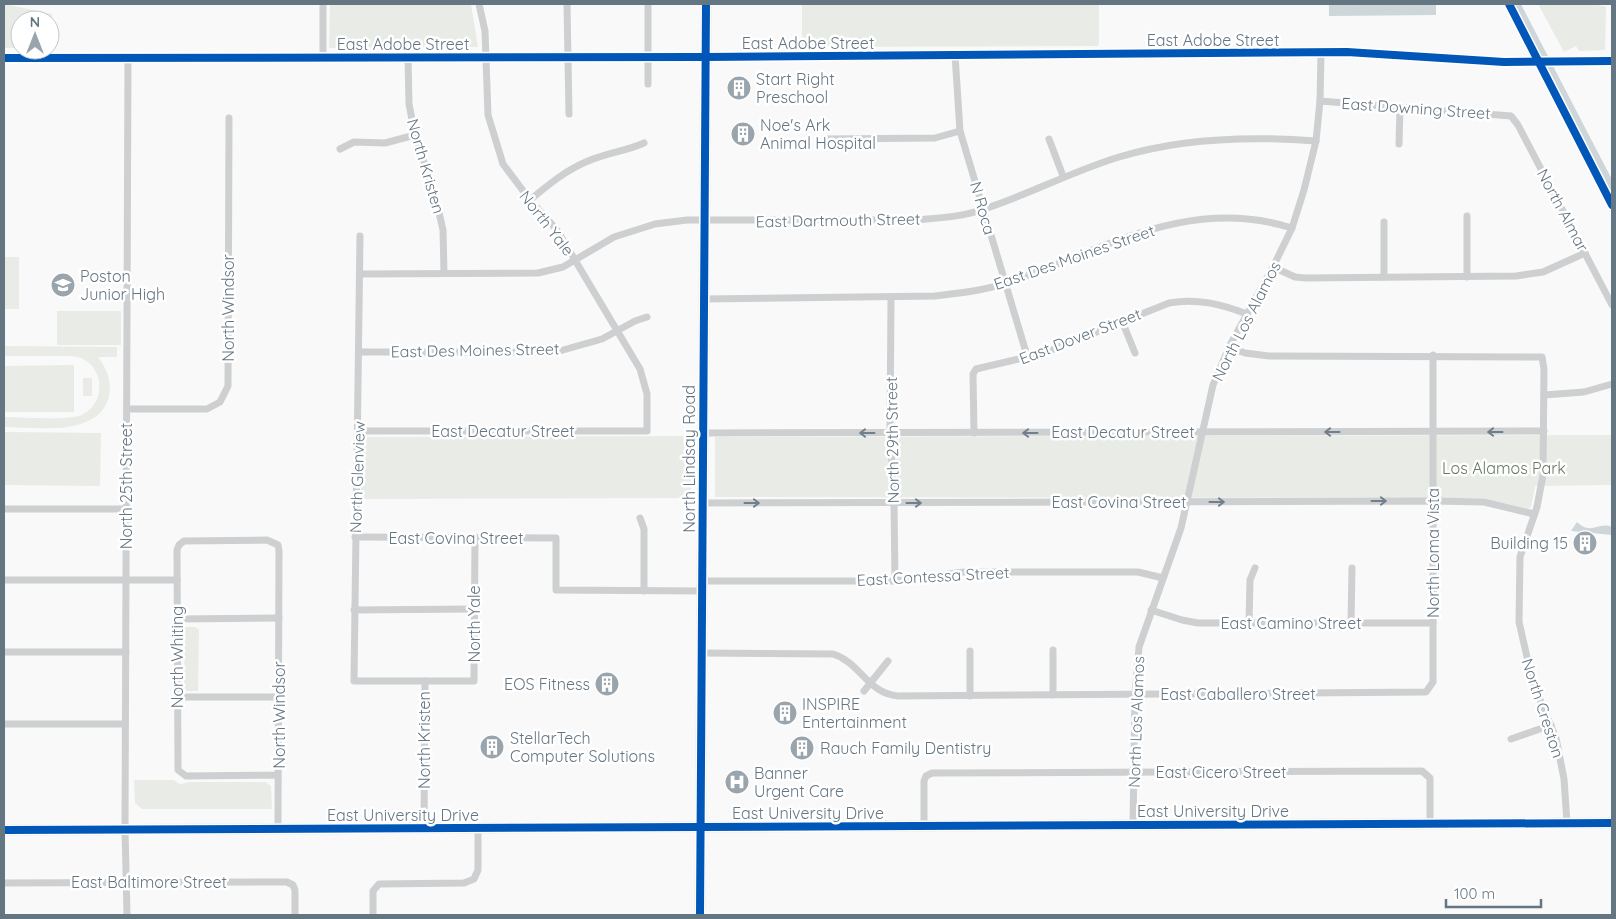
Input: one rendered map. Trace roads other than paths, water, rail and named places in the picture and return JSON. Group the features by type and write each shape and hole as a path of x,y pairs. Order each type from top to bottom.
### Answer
{"main road":[{"name":"North Lindsay Road","path":"700,915 706,4"},
{"name":"East University Drive","path":"4,830 1612,823"}],"street":[{"path":"323,4 323,58"},
{"name":"North Yale","path":"479,4 485,31 488,115 503,164 530,200 557,230 640,369 647,394 646,431"},
{"path":"567,4 569,114"},
{"path":"648,4 648,84"},
{"name":"North Los Alamos","path":"1133,826 1134,695 1138,646 1181,528 1213,386 1229,348 1292,228 1316,141 1320,101 1321,53"},
{"name":"East Adobe Street","path":"4,58 706,57 1362,53 1478,62 1612,61"},
{"name":"N Roca","path":"955,55 960,132 1028,359"},
{"name":"North 25th Street","path":"126,915 128,58"},
{"name":"North Kristen","path":"408,58 409,104 415,135 435,195 443,230 444,273"},
{"name":"East Downing Street","path":"1320,101 1511,116"},
{"path":"1399,144 1400,107"},
{"name":"North Almar","path":"1511,116 1518,125 1612,305"},
{"name":"North Windsor","path":"127,409 207,409 220,402 228,386 229,118"},
{"path":"827,139 928,138 960,132"},
{"path":"340,148 354,142 385,143 415,135"},
{"path":"1049,139 1063,176"},
{"name":"East Dartmouth Street","path":"360,274 538,273 563,267 614,238 655,224 704,221 916,220 954,216 983,210 1063,176 1121,156 1184,144 1243,139 1316,141"},
{"path":"530,200 554,180 588,161 630,150 644,143"},
{"path":"1467,216 1467,277"},
{"name":"East Des Moines Street","path":"704,299 891,299 971,292 1006,284 1124,236 1172,224 1242,217 1272,221 1292,228"},
{"path":"1384,222 1384,277"},
{"name":"North Glenview","path":"360,236 359,431 355,538 354,681 425,681"},
{"path":"1273,267 1294,276 1306,278 1530,275 1566,263 1585,253"},
{"name":"North 29th Street","path":"891,299 890,433 894,503 895,580"},
{"name":"East Dover Street","path":"974,433 974,370 1028,359 1159,305 1187,301 1218,304 1247,314"},
{"name":"East Des Moines Street","path":"359,352 556,352 602,339 647,317"},
{"path":"1122,321 1135,353"},
{"path":"1229,348 1245,353 1269,356 1432,355"},
{"name":"North Creston","path":"1432,355 1542,357 1544,395 1543,475 1534,514 1520,557 1519,622 1533,683 1552,725 1564,779 1567,823"},
{"name":"North Loma Vista","path":"1429,691 1432,682 1433,622 1432,355"},
{"path":"1544,395 1584,392 1612,384"},
{"name":"East Decatur Street","path":"359,431 646,431"},
{"name":"East Decatur Street","path":"703,433 1544,432"},
{"name":"East Covina Street","path":"703,503 1433,501 1484,502 1534,514"},
{"path":"4,509 126,509"},
{"path":"640,518 644,529 644,591 702,591"},
{"name":"North Yale","path":"425,681 474,681 475,537"},
{"name":"East Covina Street","path":"355,538 556,538 556,590 644,591"},
{"name":"North Windsor","path":"181,542 190,540 267,540 276,543 279,551 278,829"},
{"name":"North Whiting","path":"181,542 178,550 177,580 176,764 180,773 190,776 278,775"},
{"path":"1249,624 1250,580 1255,568"},
{"path":"1352,568 1352,623"},
{"name":"East Contessa Street","path":"703,581 895,580 964,572 1138,572 1163,578"},
{"path":"4,580 177,580"},
{"path":"354,610 474,609"},
{"name":"East Camino Street","path":"1151,610 1190,622 1249,624 1433,622"},
{"path":"177,619 279,618"},
{"path":"1053,650 1053,695"},
{"path":"970,651 970,696"},
{"path":"4,652 126,652"},
{"name":"East Caballero Street","path":"702,653 833,654 849,663 880,692 892,696 1420,694 1429,691"},
{"path":"864,691 888,661"},
{"name":"North Kristen","path":"424,828 425,681"},
{"path":"177,697 279,697"},
{"path":"4,724 125,724"},
{"path":"1511,740 1552,725"},
{"name":"East Cicero Street","path":"924,827 923,784 926,776 935,773 1419,771 1427,773 1430,780 1430,824"},
{"path":"373,915 373,894 376,886 386,882 464,882 474,879 478,870 478,828"},
{"name":"East Baltimore Street","path":"4,883 284,882 293,885 295,915"}],"waterway":[{"path":"1517,4 1612,187"}],"place":[{"name":"Start Right Preschool","path":"739,88"},
{"name":"Noe's Ark Animal Hospital","path":"743,134"},
{"name":"Poston Junior High","path":"63,285"},
{"name":"Building 15","path":"1585,543"},
{"name":"EOS Fitness","path":"607,684"},
{"name":"INSPIRE Entertainment","path":"785,713"},
{"name":"StellarTech Computer Solutions","path":"492,747"},
{"name":"Rauch Family Dentistry","path":"802,748"},
{"name":"Banner Urgent Care","path":"737,782"}],"park label":[{"name":"Los Alamos Park","path":"1504,468"}]}
